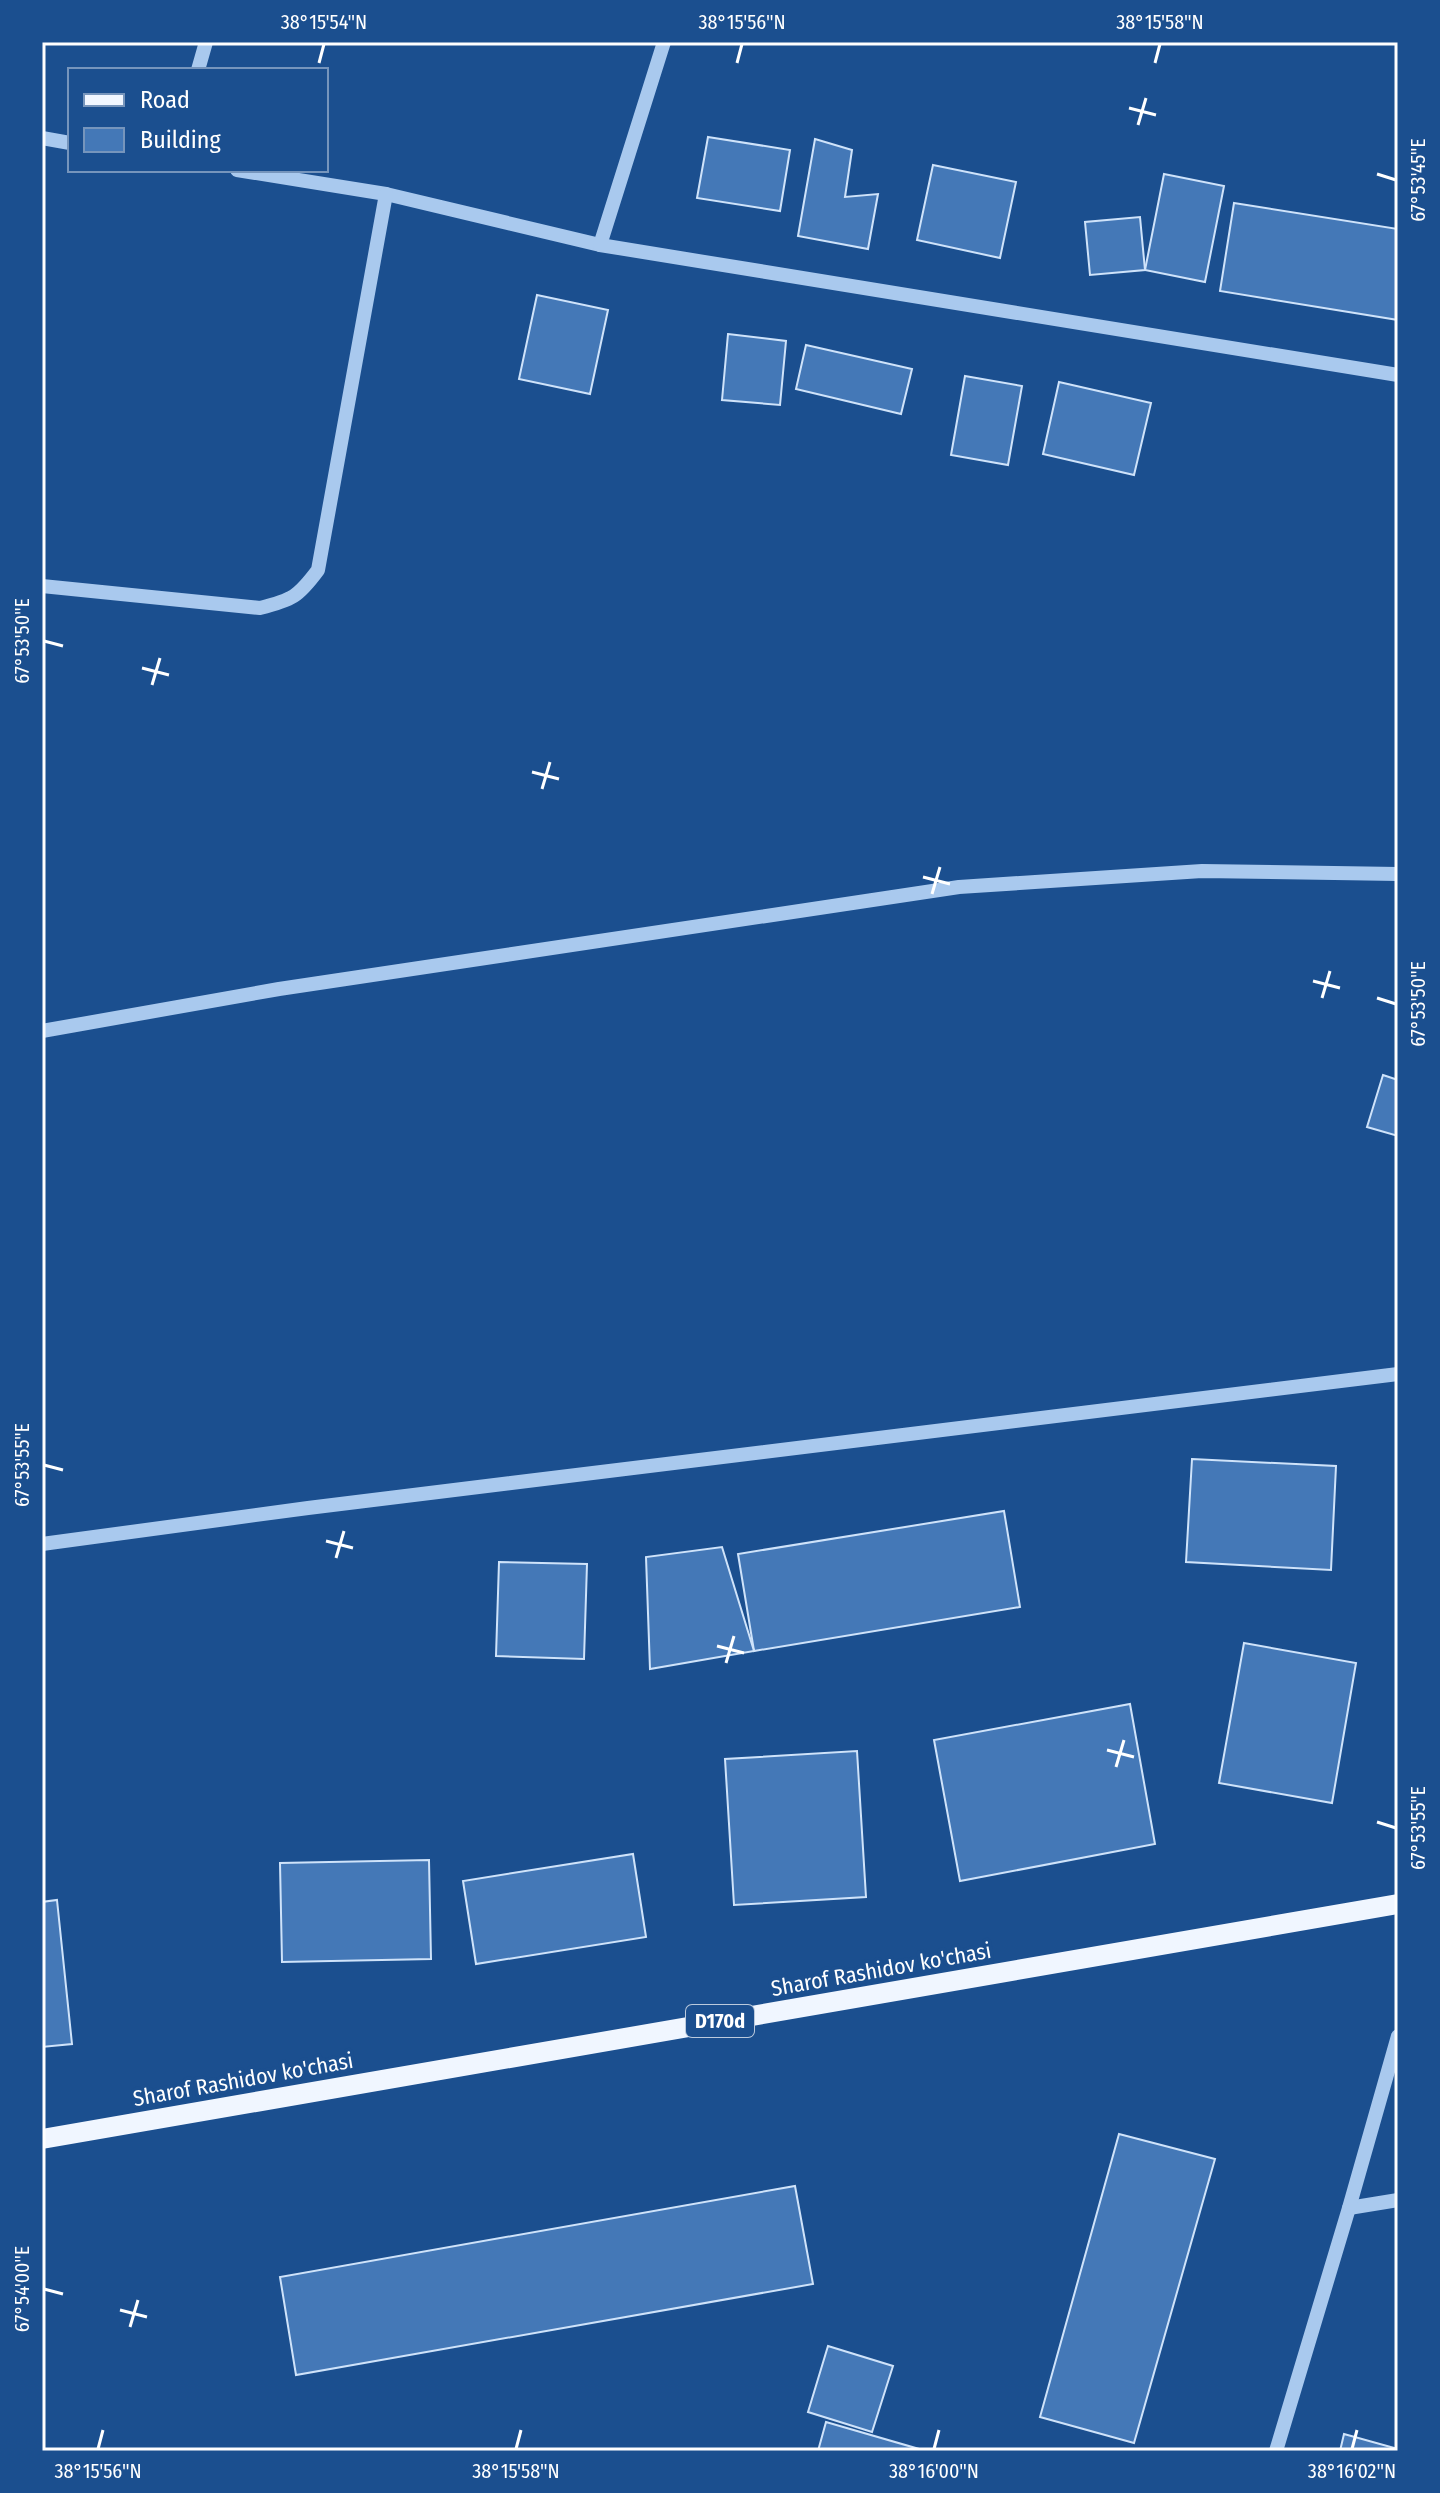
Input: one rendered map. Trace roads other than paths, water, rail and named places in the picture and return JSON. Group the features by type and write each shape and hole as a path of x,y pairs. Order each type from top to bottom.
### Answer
{"main road":[{"name":"Sharof Rashidov ko'chasi","path":"42,2139 1398,1904"}],"street":[{"path":"199,68 206,42"},
{"path":"600,245 664,42"},
{"path":"42,138 68,143"},
{"path":"249,172 386,194 600,245 1398,375"},
{"path":"42,586 260,608 284,602 302,592 318,570 386,194"},
{"path":"42,1031 279,989 959,887 1202,871 1398,874"},
{"path":"42,1544 340,1504 1398,1374"},
{"path":"1276,2451 1398,2036"},
{"path":"1349,2208 1398,2200"}]}
